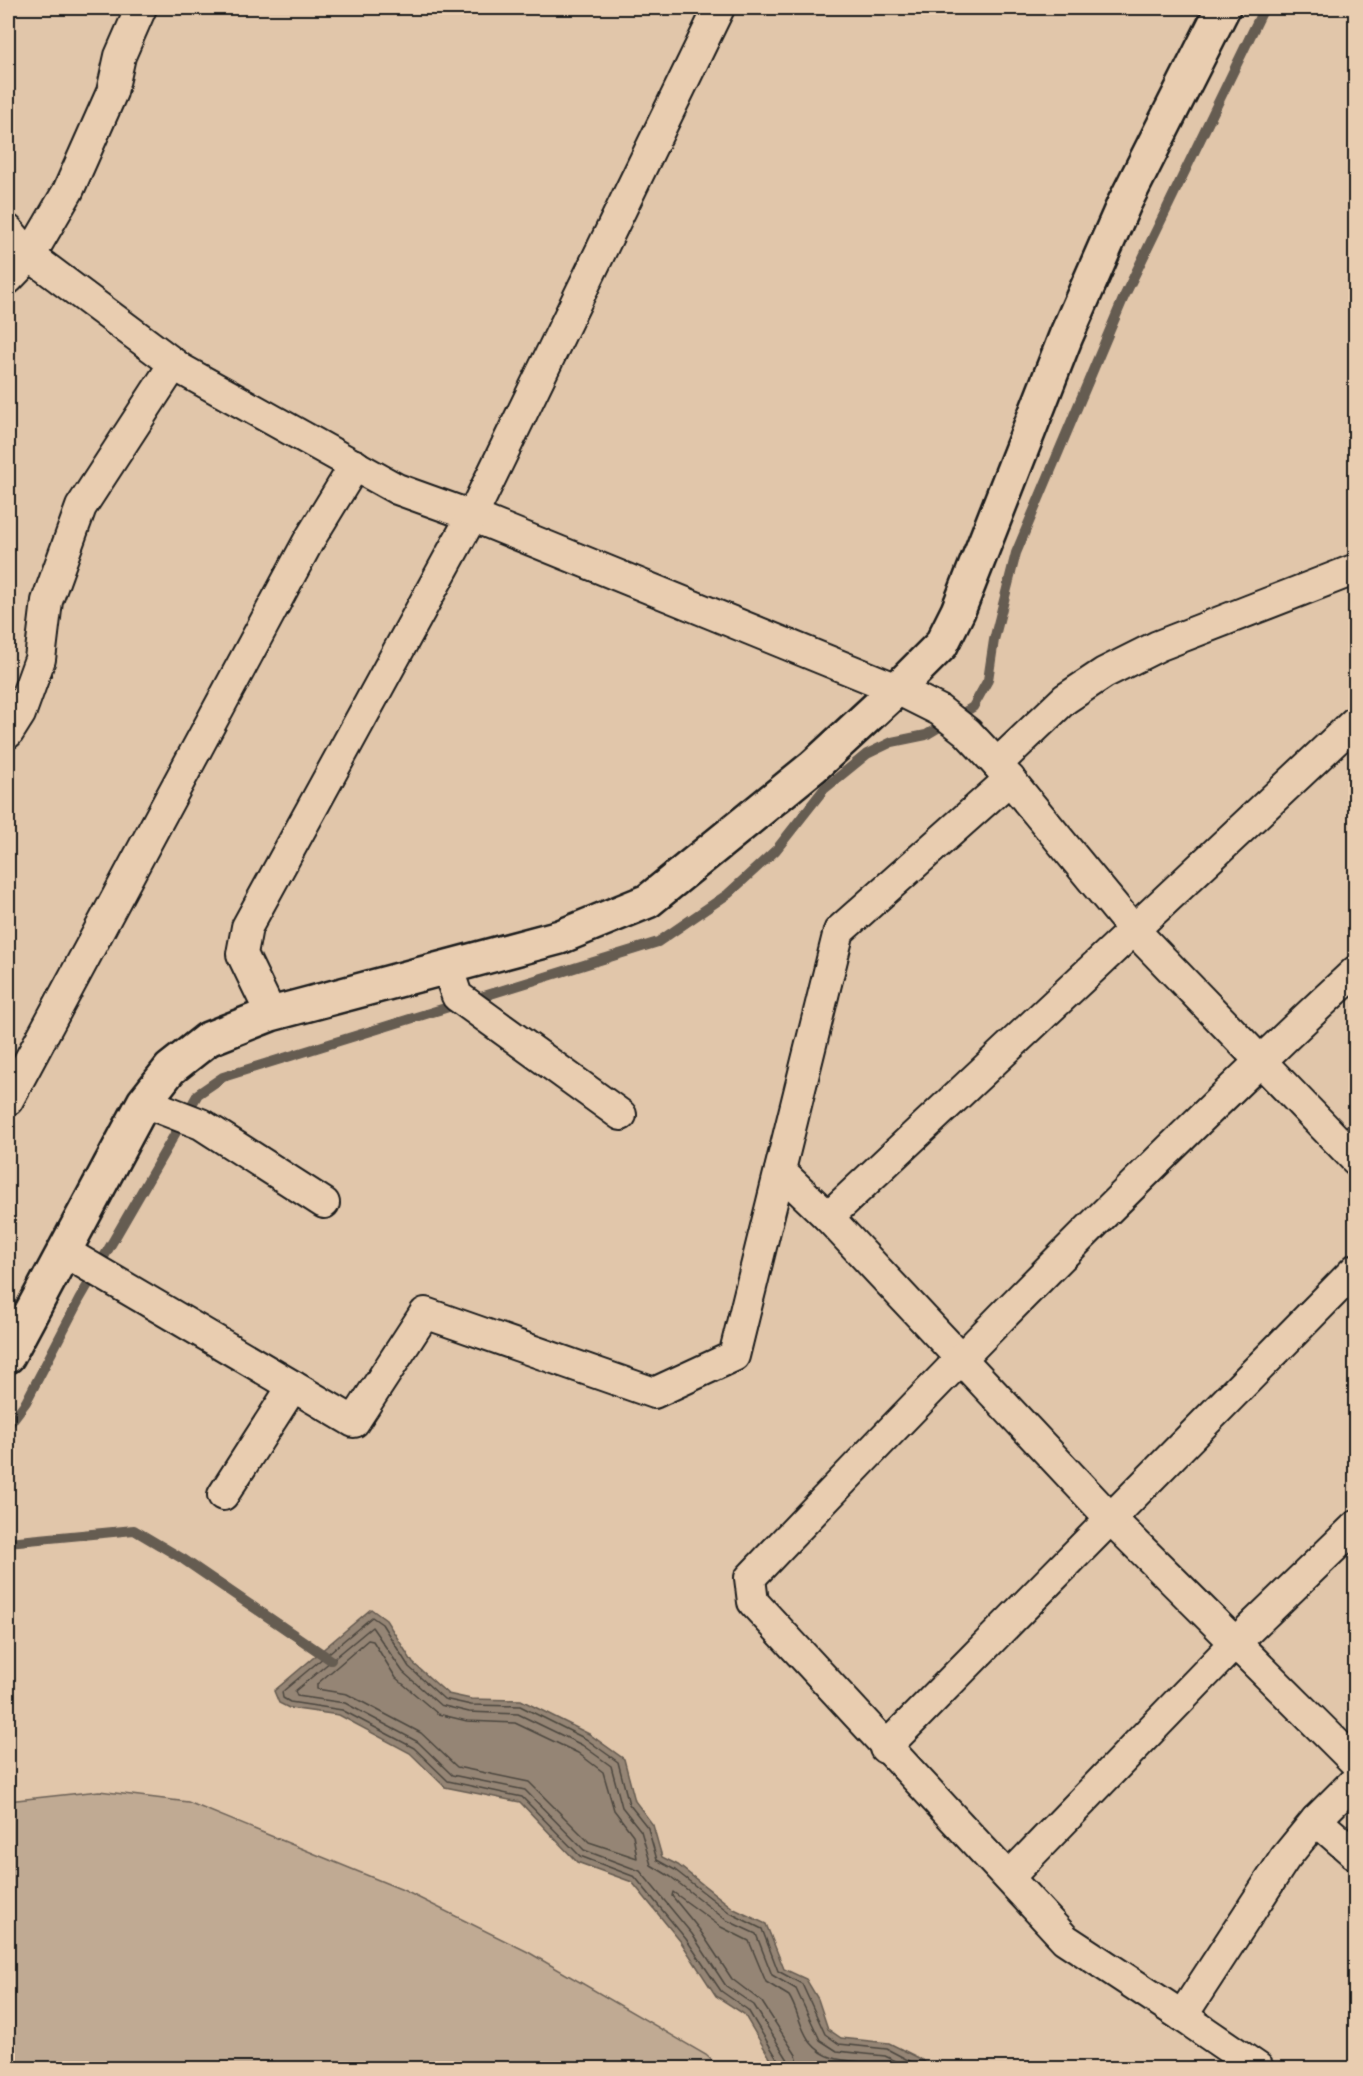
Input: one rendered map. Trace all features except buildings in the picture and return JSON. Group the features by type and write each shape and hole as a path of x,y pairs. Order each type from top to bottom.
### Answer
{"street":[{"path":"8,279 30,256 68,192 112,92 120,57 141,8"},
{"path":"270,1014 242,954 246,927 472,516 719,8"},
{"path":"8,1356 144,1102 170,1069 208,1039 270,1014 560,937 648,901 805,774 941,645 958,611 1066,336 1124,204 1223,8"},
{"path":"8,230 30,256 174,364 398,489 472,516 897,689 939,710 967,732 1003,772 1132,928 1356,1160"},
{"path":"8,733 20,714 40,659 48,601 81,507 174,364"},
{"path":"10,1089 308,542 355,465"},
{"path":"65,1252 354,1422 424,1313 654,1393 734,1356 839,931 1003,772 1065,699 1104,673 1158,646 1356,569"},
{"path":"828,1217 1132,928 1356,721"},
{"path":"447,967 457,996 621,1115"},
{"path":"1258,2068 1065,1939 885,1748 753,1602 750,1578 959,1358 1259,1061 1356,971"},
{"path":"144,1102 201,1124 324,1203"},
{"path":"780,1172 828,1217 1111,1519 1356,1763"},
{"path":"885,1748 1356,1269"},
{"path":"223,1495 292,1386"},
{"path":"1009,1877 1235,1643 1356,1526"},
{"path":"1182,2016 1285,1858 1316,1820 1356,1780"},
{"path":"1316,1820 1356,1855"}],"shaded area":[{"path":"99,1791 188,1802 403,1890 528,1952 706,2055 720,2068 8,2068 8,1801"}],"water":[{"path":"371,1609 386,1620 413,1663 448,1694 471,1699 521,1700 589,1734 624,1759 635,1801 653,1825 662,1857 678,1865 734,1909 766,1924 784,1969 806,1979 818,1999 828,2029 841,2038 889,2043 933,2068 780,2068 773,2063 744,2014 716,1996 681,1942 632,1882 577,1862 520,1802 445,1787 410,1753 339,1715 289,1708 279,1703 274,1691"}],"waterway":[{"path":"8,1426 26,1402 79,1300 198,1094 223,1077 658,942 728,894 776,850 824,789 867,754 892,742 926,735 973,707 988,680 994,640 1016,553 1123,299 1264,8"},
{"path":"8,1542 134,1530 183,1559 331,1660"}]}
